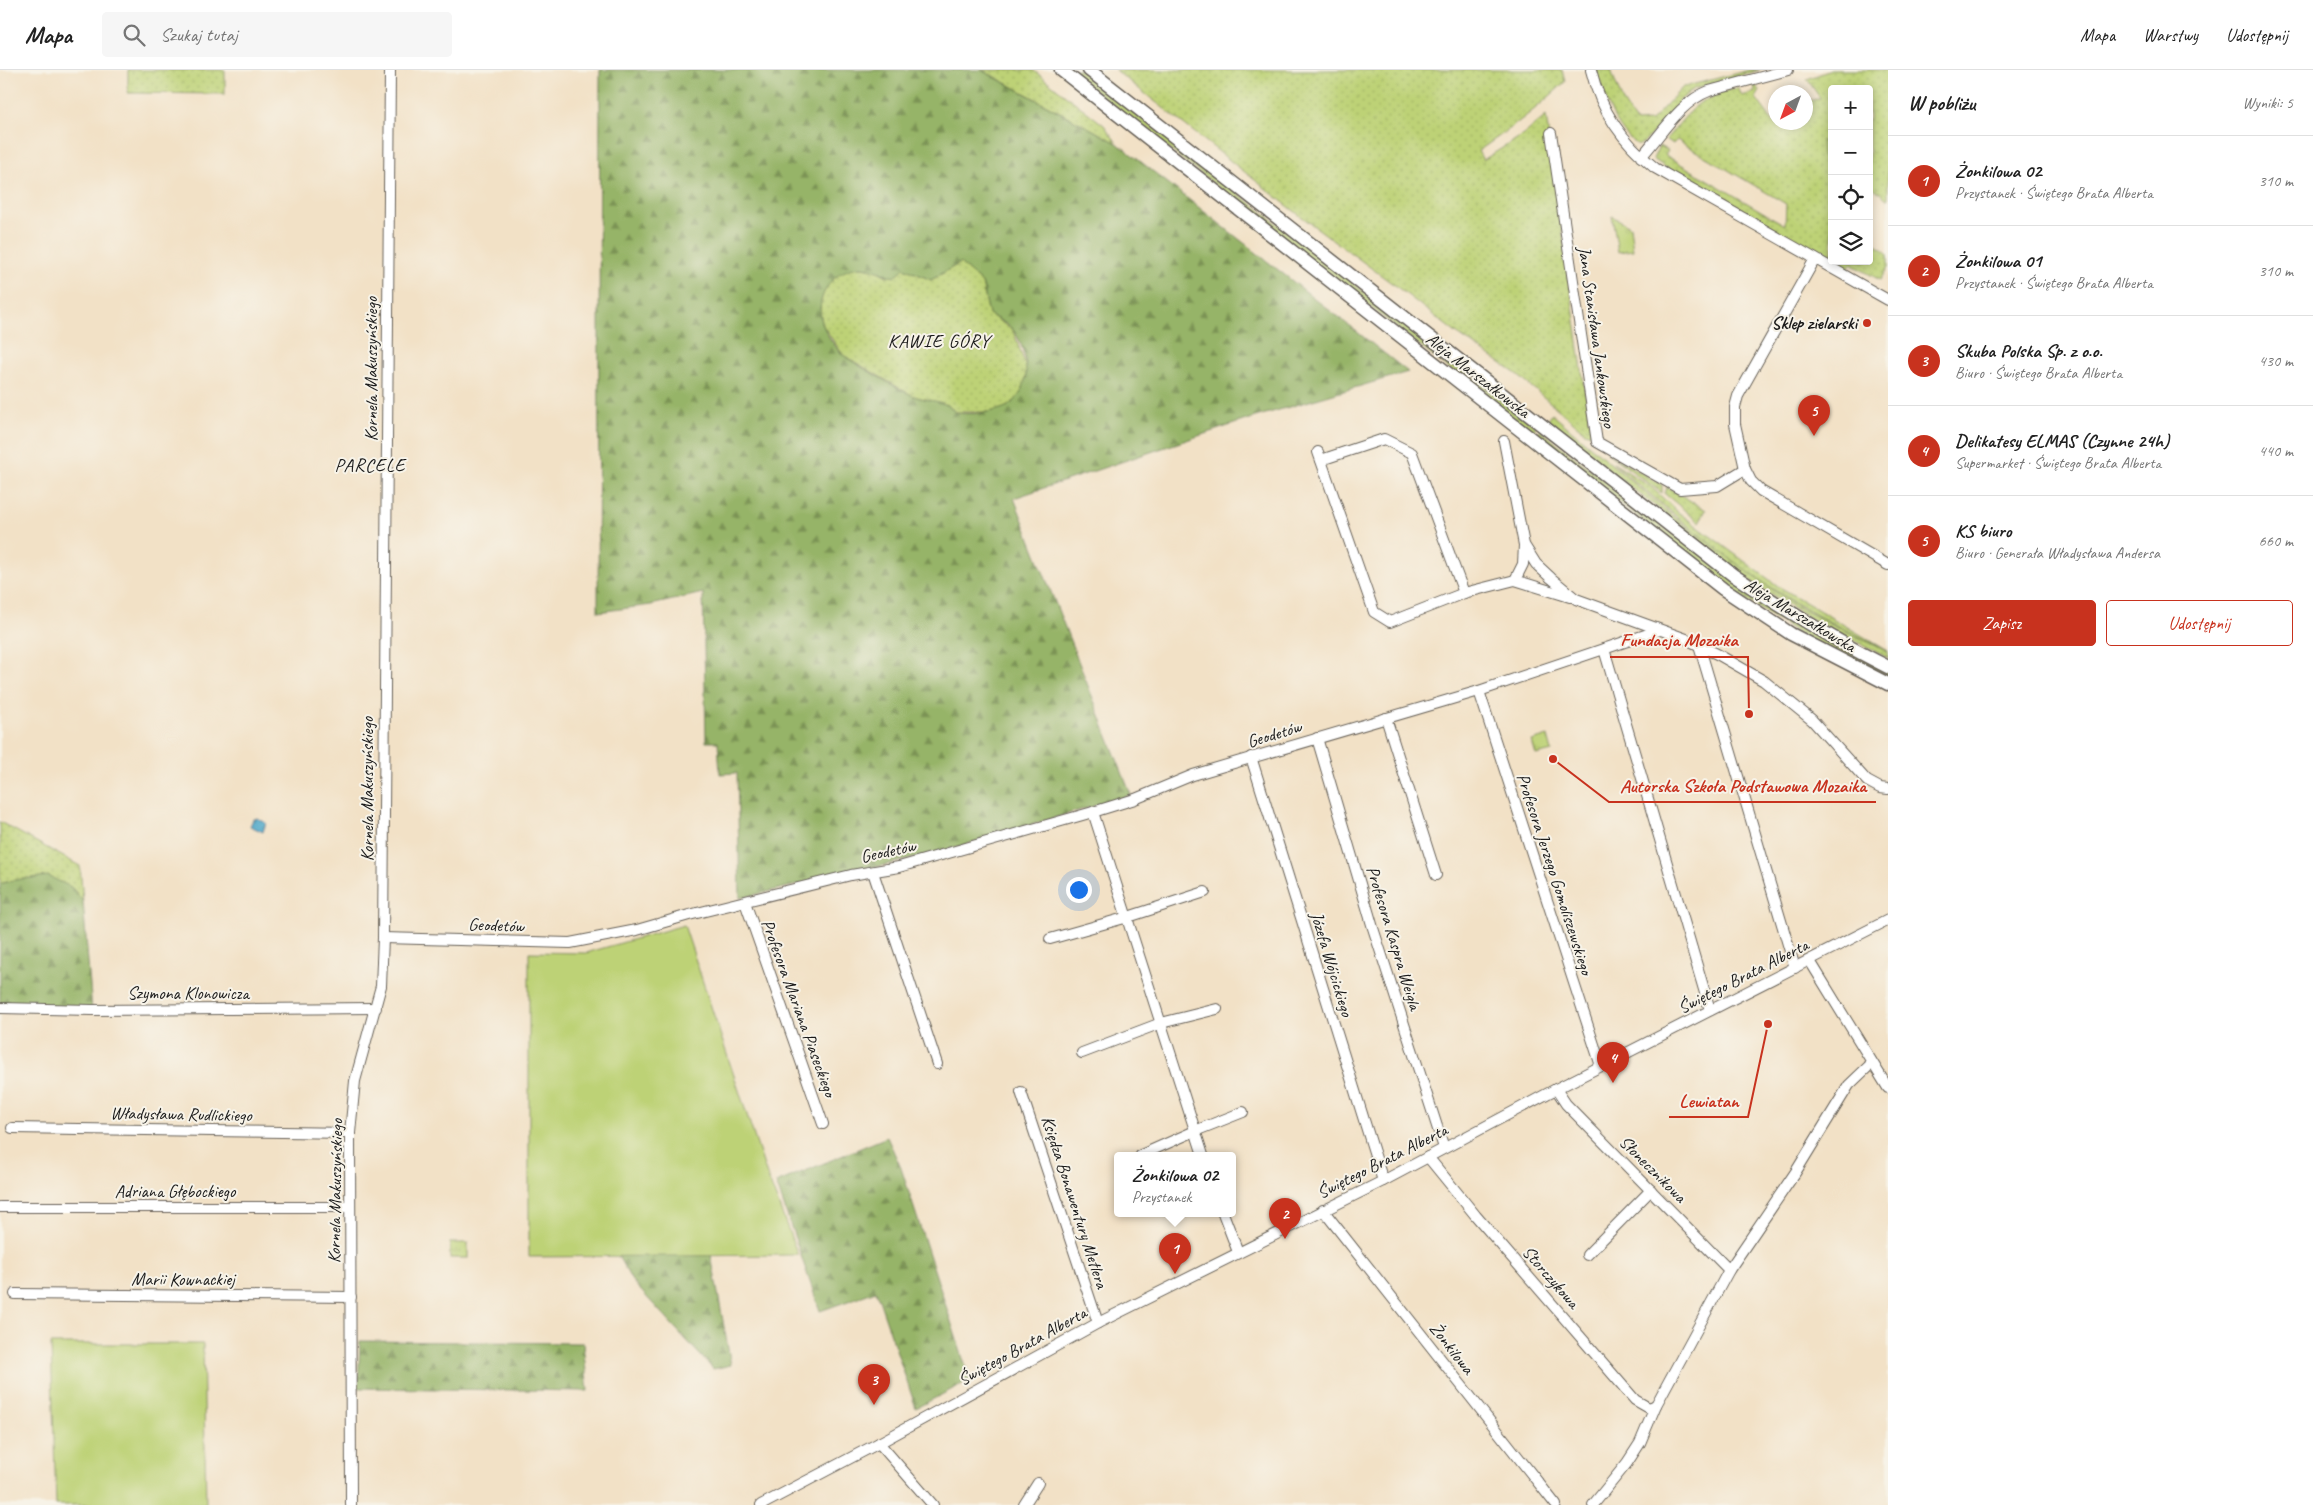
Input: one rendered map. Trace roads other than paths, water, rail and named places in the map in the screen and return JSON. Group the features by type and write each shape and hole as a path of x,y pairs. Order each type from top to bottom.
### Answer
{"main road":[{"name":"Aleja Marszałkowska","path":"1062,70 1716,583 1791,634 1888,684"},
{"name":"Aleja Marszałkowska","path":"1089,70 1733,575 1828,636 1888,667"}],"street":[{"name":"Kornela Makuszyńskiego","path":"351,1505 350,1133 355,1081 376,1008 381,980 383,938 390,70"},
{"path":"1591,70 1597,93 1614,126 1641,157 1663,173 1888,300"},
{"path":"1641,157 1696,96 1708,91 1788,70"},
{"name":"Jana Stanisława Jankowskiego","path":"1551,133 1597,442 1680,489 1717,486 1744,469"},
{"path":"1815,259 1738,396 1735,407 1735,424 1744,469 1761,491 1888,564"},
{"path":"1464,594 1412,453 1384,439 1320,456 1374,612 1390,622 1464,594 1515,580 1576,599 1699,645 1764,681 1780,692 1812,720 1867,781 1880,788 1888,789"},
{"path":"1504,441 1524,546 1522,564 1515,580"},
{"path":"1524,546 1546,574 1576,599"},
{"name":"Geodetów","path":"383,938 570,943 638,930 688,915 851,875 934,858 976,844 1094,812 1135,799 1193,775 1479,691 1660,630"},
{"path":"1699,645 1795,968"},
{"path":"1604,649 1710,1010"},
{"name":"Profesora Jerzego Gomoliszewskiego","path":"1479,691 1601,1066"},
{"path":"1386,718 1436,875"},
{"name":"Profesora Kaspra Weigla","path":"1317,738 1373,928 1444,1148"},
{"name":"Józefa Wójcickiego","path":"1251,757 1383,1181"},
{"path":"1094,812 1202,1152"},
{"path":"873,872 937,1064"},
{"path":"1050,939 1128,917 1205,892"},
{"name":"Profesora Mariana Piaseckiego","path":"745,902 823,1124"},
{"name":"Świętego Brata Alberta","path":"760,1505 879,1443 1098,1323 1383,1181 1556,1089 1888,920"},
{"path":"1810,961 1888,1088"},
{"name":"Szymona Klonowicza","path":"0,1008 102,1010 376,1008"},
{"path":"1082,1053 1161,1023 1217,1009"},
{"path":"1593,1505 1627,1463 1640,1443 1656,1405 1729,1270 1795,1173 1849,1085 1872,1063"},
{"name":"Słonecznikowa","path":"1556,1089 1566,1104 1729,1270"},
{"name":"Księdza Bonawentury Metlera","path":"1021,1092 1098,1323"},
{"path":"1148,1152 1243,1112"},
{"name":"Władysława Rudlickiego","path":"12,1128 350,1133"},
{"name":"Storczykowa","path":"1428,1157 1476,1216 1635,1400 1648,1408 1656,1405"},
{"path":"1587,1255 1651,1190"},
{"name":"Adriana Głębockiego","path":"0,1207 349,1207"},
{"name":"Żonkilowa","path":"1324,1210 1556,1505"},
{"path":"1225,1217 1238,1252"},
{"name":"Marii Kownackiej","path":"15,1294 351,1297"},
{"path":"879,1443 933,1505"},
{"path":"1024,1505 1038,1482"}],"water":[{"path":"258,818 266,823 263,832 250,826 253,819"}],"place":[{"name":"Sklep zielarski","path":"1867,323"},
{"name":"KS biuro","path":"1814,436"},
{"name":"Fundacja Mozaika","path":"1749,714"},
{"name":"Autorska Szkoła Podstawowa Mozaika","path":"1553,759"},
{"name":"Lewiatan","path":"1768,1024"},
{"name":"Delikatesy ELMAS (Czynne 24h)","path":"1613,1083"},
{"name":"Żonkilowa 01","path":"1285,1239"},
{"name":"Żonkilowa 02","path":"1175,1274"},
{"name":"Skuba Polska Sp. z o.o.","path":"874,1405"}],"district":[{"name":"KAWIE GÓRY","path":"939,341"},
{"name":"PARCELE","path":"370,465"}]}
